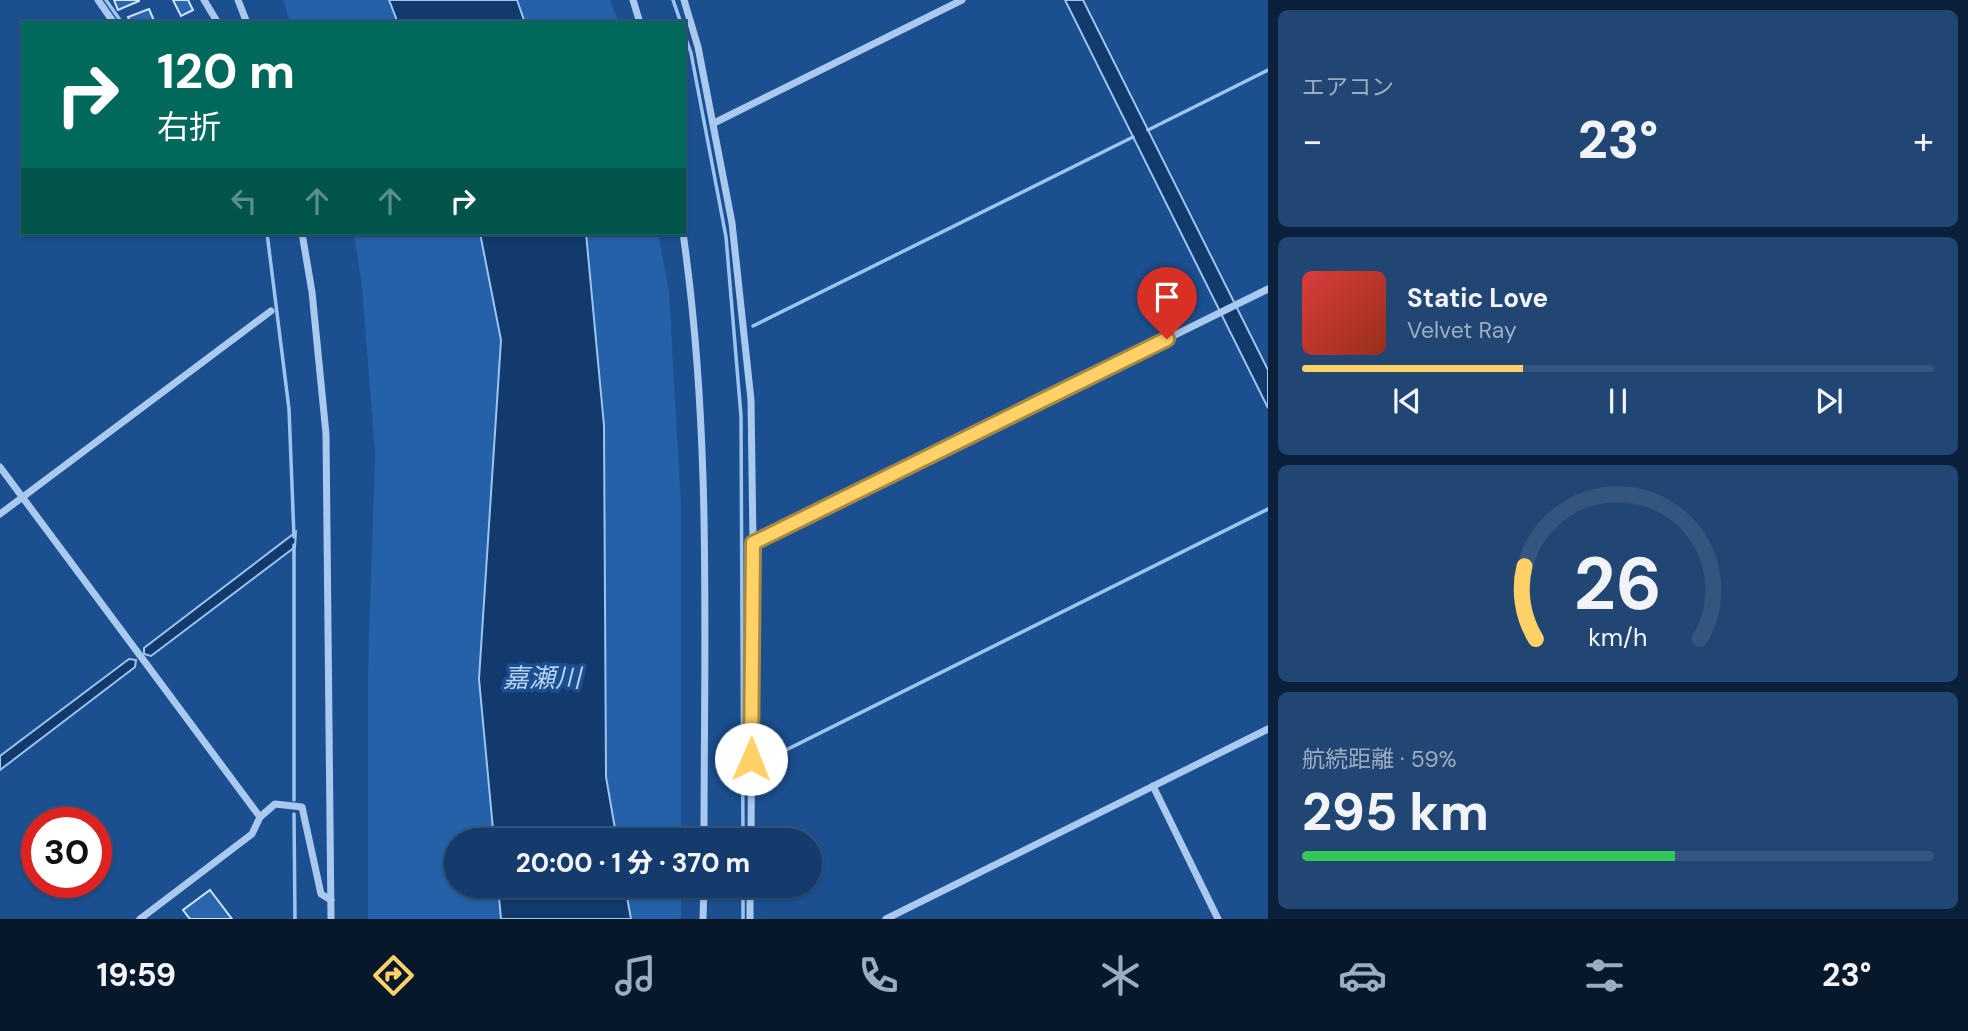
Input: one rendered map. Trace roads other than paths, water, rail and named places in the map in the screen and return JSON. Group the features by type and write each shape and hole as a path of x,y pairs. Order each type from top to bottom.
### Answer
{"street":[{"path":"98,0 113,21"},
{"path":"204,0 217,21"},
{"path":"238,0 246,21"},
{"path":"634,0 639,21"},
{"path":"684,0 698,47 732,223 751,400 751,828"},
{"path":"714,123 962,0"},
{"path":"302,235 312,292 326,434 331,919"},
{"path":"682,235 693,305 701,417 705,555 704,828"},
{"path":"753,543 1268,289"},
{"path":"0,514 271,311"},
{"path":"0,467 260,817"},
{"path":"886,919 1268,729"},
{"path":"1153,786 1218,919"},
{"path":"139,919 252,834 260,817 275,804 302,807 321,894 331,901"},
{"path":"704,898 704,919"},
{"path":"750,898 750,919"}],"water":[{"path":"389,0 517,0 524,21 397,21"},
{"path":"1065,0 1083,0 1268,370 1268,408"},
{"name":"嘉瀬川","path":"480,235 586,235 604,426 606,777 615,828 493,828 479,679 501,340"},
{"path":"296,532 295,547 151,656 144,654 144,648"},
{"path":"129,659 136,660 135,667 0,770 0,756"},
{"path":"499,898 627,898 631,919 501,919"}],"waterway":[{"path":"106,0 121,21"},
{"path":"673,0 680,21"},
{"path":"686,39 726,237 741,416 743,828"},
{"path":"1148,130 1268,70"},
{"path":"753,326 1133,137"},
{"path":"267,235 289,409 294,537"},
{"path":"760,763 1268,509"},
{"path":"294,545 294,800"},
{"path":"294,814 295,919"},
{"path":"743,898 743,919"}]}
